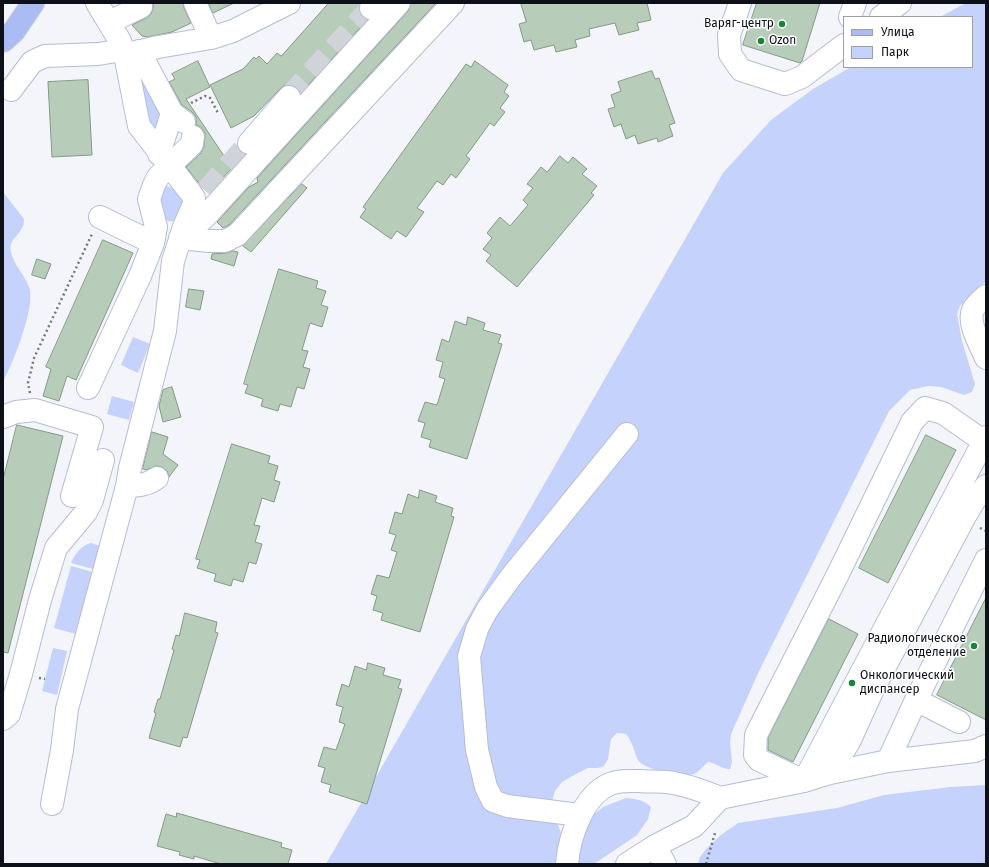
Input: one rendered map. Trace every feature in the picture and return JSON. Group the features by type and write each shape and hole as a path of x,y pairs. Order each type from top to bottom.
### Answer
{"main road":[{"path":"3,41 14,31 33,3"}],"street":[{"path":"97,3 120,41 183,124 192,144 164,160"},
{"path":"195,3 211,38"},
{"path":"11,90 32,62 45,56 129,52 211,38 233,31 289,3"},
{"path":"180,238 204,218 399,3"},
{"path":"180,238 225,241 237,235 453,3"},
{"path":"740,3 729,35 730,54 741,70 785,84 802,77 842,43"},
{"path":"850,16 855,3"},
{"path":"882,16 900,3"},
{"path":"109,22 141,7"},
{"path":"52,804 62,750 75,709 129,477 165,331 173,261 180,238 194,204 194,198 198,191 164,160 140,126 129,52"},
{"path":"249,143 289,97"},
{"path":"173,261 158,274 94,392 154,243 156,227 149,199 164,160 183,124"},
{"path":"100,217 154,243"},
{"path":"986,296 973,309 971,316 972,325 986,358"},
{"path":"925,408 943,413 985,439 804,782 758,760 755,755 756,735 838,574 912,422 925,408"},
{"path":"3,417 16,412 35,410 92,427 93,457 92,500 86,512 56,548 40,600 9,714 3,719"},
{"path":"580,816 507,806 493,800 486,787 477,750 468,656 477,629 486,610 627,434"},
{"path":"93,457 129,477 141,486 150,483 157,478"},
{"path":"72,496 93,457"},
{"path":"830,773 850,740 874,687 964,518 974,501 986,486"},
{"path":"888,761 916,700 986,560"},
{"path":"916,700 960,722"},
{"path":"567,864 571,843 580,816 597,792 608,784 619,781 668,782 720,798 804,782 830,773 888,761 974,751 986,746"},
{"path":"627,864 660,855 694,826 720,798"}],"path":[{"path":"183,124 205,96 210,98 218,113"},
{"path":"28,383 34,358 100,217"}],"green space":[{"path":"966,3 986,3 986,281 960,306 957,314 962,341 975,384 972,392 964,395 941,387 928,386 910,390 889,411 759,671 731,734 730,742 732,762 730,769 708,762 699,771 689,775 673,774 655,770 642,764 638,760 632,744 626,734 617,733 611,739 608,759 604,766 598,768 588,768 576,774 562,782 555,791 551,804 562,835 558,864 326,864 723,173 771,120 813,89 849,68 973,68 973,16 942,16"},
{"path":"134,61 162,113 157,132 151,130"},
{"path":"161,186 171,187 185,197 175,221 166,220 159,213"},
{"path":"3,192 24,219 23,227 12,242 10,248 12,257 30,290 30,299 29,310 22,337 3,381"},
{"path":"133,337 150,344 138,373 121,365"},
{"path":"112,396 134,402 129,420 107,414"},
{"path":"91,543 100,546 93,569 71,563 78,551"},
{"path":"71,566 93,572 76,634 54,628"},
{"path":"53,648 67,651 57,695 42,691"},
{"path":"986,785 986,864 698,864 700,857 707,848 721,835 738,823 837,808 884,795 951,787"},
{"path":"626,798 640,800 651,807 648,819 637,835 594,864 573,864 586,821 603,807"}],"building":[{"path":"153,3 183,3 191,23 172,32 148,37 142,36 132,25 151,14"},
{"path":"209,3 234,3 213,13"},
{"path":"329,3 360,3 359,12 362,17 367,20 301,93 292,85 285,85 254,116 231,128 210,85 243,69 254,57 256,59 259,56 267,64 277,53 281,56"},
{"path":"411,3 436,3 229,225 223,228 217,222 249,187 258,182 257,178 408,11"},
{"path":"521,3 647,3 651,20 637,23 639,30 619,35 615,23 589,29 590,36 575,40 577,47 556,52 554,45 534,50 531,40 524,42 519,24 526,22"},
{"name":"Варяг-центр","path":"757,3 820,3 802,61 800,63 743,45"},
{"path":"198,61 210,87 186,99 232,168 209,193 201,186 186,167 201,153 204,146 205,133 201,127 196,125 196,117 182,105 169,82 175,79 172,74"},
{"path":"475,61 508,85 504,92 509,96 500,108 505,112 494,126 490,123 466,156 470,159 456,178 451,174 443,185 437,181 417,208 424,212 406,237 397,231 391,239 360,217 366,209 363,207 466,64 471,67"},
{"path":"652,71 655,79 659,78 675,123 669,125 673,136 658,142 657,138 638,144 635,135 626,139 621,124 614,127 608,109 615,107 611,95 621,91 618,82"},
{"path":"88,80 92,155 52,157 48,82"},
{"path":"560,156 568,163 573,157 587,169 582,174 597,186 591,193 594,195 517,287 486,261 491,255 483,249 492,238 487,233 500,217 510,226 528,205 523,200 533,188 527,184 541,167 547,172"},
{"path":"302,184 307,188 251,252 243,246"},
{"path":"103,240 133,253 76,380 67,376 59,401 43,396 51,369 46,367"},
{"path":"234,251 238,252 234,266 211,259 212,254"},
{"path":"37,259 51,264 45,279 32,275"},
{"path":"279,269 318,281 316,288 326,291 321,305 328,307 322,327 310,323 302,350 308,351 303,367 310,369 304,389 297,387 291,407 280,404 278,411 261,406 263,399 245,393 248,385 244,384"},
{"path":"189,289 204,291 200,310 186,307"},
{"path":"468,317 485,323 483,330 501,335 498,343 502,344 467,459 429,447 431,440 421,437 425,423 418,421 425,402 437,405 445,379 439,377 443,362 436,360 442,339 449,342 455,321 466,325"},
{"path":"172,387 181,417 163,422 159,406 163,390"},
{"path":"17,425 63,436 8,653 3,652 3,480"},
{"path":"152,432 168,437 163,454 178,465 169,477 167,471 162,467 156,466 146,470 143,469"},
{"path":"926,435 956,450 888,583 859,568"},
{"path":"232,444 270,456 268,463 278,466 274,480 280,482 274,502 262,498 254,525 260,526 255,542 262,544 256,564 249,562 243,582 233,579 231,586 214,581 216,574 197,568 200,560 196,559"},
{"path":"420,490 437,496 435,502 453,508 451,516 454,517 420,632 381,620 383,613 373,610 377,596 371,594 377,575 389,578 397,552 391,550 396,535 389,533 395,512 402,514 408,494 418,498"},
{"name":"Радиологическое отделение","path":"986,598 986,720 937,695"},
{"path":"185,613 217,622 215,632 218,633 187,738 183,737 180,747 149,738 156,713 154,712 158,699 160,699 174,650 172,649 176,635 179,636"},
{"path":"829,619 858,634 793,762 768,750 768,738"},
{"path":"368,663 385,668 383,675 401,680 398,688 402,689 367,804 329,792 331,785 321,782 325,768 318,766 324,747 336,750 345,724 339,722 343,707 336,705 342,684 349,687 355,666 366,670"},
{"path":"177,813 282,843 281,847 292,850 288,864 221,864 194,856 194,859 179,855 180,852 157,846 166,814 176,817"}],"tunnel":[{"path":"289,97 371,8"},
{"path":"206,191 249,143"}],"place":[{"name":"Варяг-центр","path":"782,24"},
{"name":"Ozon","path":"761,41"},
{"name":"Радиологическое отделение","path":"974,646"},
{"name":"Онкологический диспансер","path":"852,683"}]}
